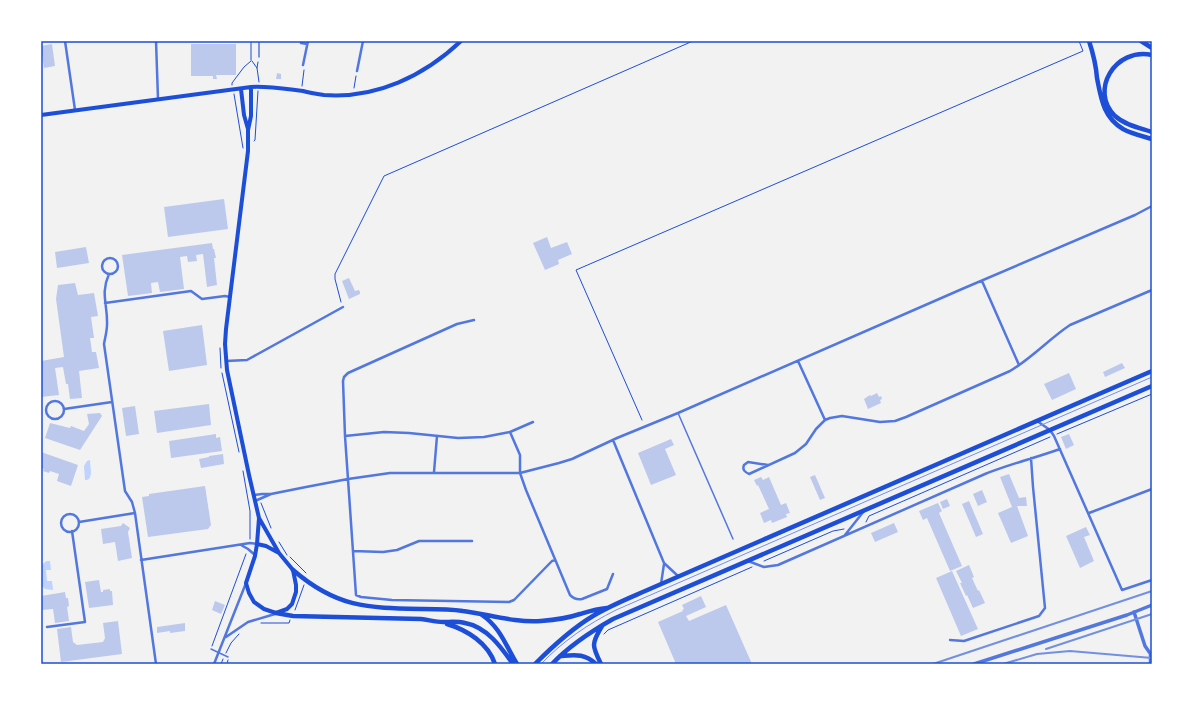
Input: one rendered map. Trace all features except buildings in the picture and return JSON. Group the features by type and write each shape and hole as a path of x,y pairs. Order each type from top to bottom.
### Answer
{"main road":[{"path":"41,115 251,87 301,91 323,95 352,95 384,88 414,76 435,62 461,41"},
{"path":"1089,41 1095,62 1101,99 1105,112 1122,128 1152,139"},
{"path":"1141,41 1152,48"},
{"path":"1152,55 1132,55 1117,63 1108,77 1105,92 1108,107 1116,117 1129,125 1152,132"},
{"path":"251,87 251,116 248,130 247,159 225,344 226,361 230,388 254,501 259,518 279,553 293,570 305,581 325,593 341,600 359,605 384,608 446,610 540,622 567,617 595,609 608,608"},
{"path":"241,89 244,115 248,130"},
{"path":"535,664 565,635 593,616 608,608 1152,371"},
{"path":"552,664 580,639 603,625 630,612 1152,386"},
{"path":"259,518 255,556 246,583 249,593 258,606 276,613 293,616 422,619 441,622 456,626 473,635 485,647 495,664"},
{"path":"257,544 266,546 279,553"},
{"path":"276,613 287,609 292,604 296,592 293,570"},
{"path":"478,614 496,626 517,664"},
{"path":"441,622 464,622 482,630 503,649 513,664"},
{"path":"601,664 594,651 594,642 603,625"},
{"path":"560,656 582,655 596,664"}],"street":[{"path":"65,41 75,110"},
{"path":"156,41 158,99"},
{"path":"357,71 363,41"},
{"path":"301,43 308,43 304,65"},
{"path":"253,495 271,494 390,472 520,473 572,459 982,280 1135,215 1152,206"},
{"path":"110,257 117,261 119,266 114,273 109,274 104,271 103,263 110,257"},
{"path":"109,274 104,286 107,324 104,344 125,491 132,502 135,513 156,664"},
{"path":"982,280 1019,366"},
{"path":"768,465 748,462 744,465 743,469 749,474 786,458 801,449 825,420 834,417 842,416 880,422 895,421 1019,366 1070,325 1152,290"},
{"path":"105,303 192,291 202,299 226,296 230,297"},
{"path":"226,361 247,360 343,307"},
{"path":"474,320 457,324 348,373 344,377 345,436 356,595 361,597 392,600 509,602 514,600 552,561 555,560"},
{"path":"798,361 825,420"},
{"path":"55,401 61,403 64,408 61,417 56,420 48,417 46,411 49,403 55,401"},
{"path":"64,408 112,402"},
{"path":"1037,421 1050,430 1054,436 1122,590 1152,580"},
{"path":"345,436 384,432 458,438 484,437 510,432 533,422"},
{"path":"510,432 520,455 520,473 527,494 570,595 574,599 582,599 607,589 613,574"},
{"path":"434,472 437,436"},
{"path":"613,440 664,563 679,576"},
{"path":"748,561 764,567 778,565 985,474 1060,449"},
{"path":"950,640 964,640 1040,616 1045,608 1031,458"},
{"path":"1088,513 1152,489"},
{"path":"254,501 260,500 271,494"},
{"path":"844,536 865,510"},
{"path":"79,522 135,513"},
{"path":"67,515 74,515 79,522 77,528 72,531 68,531 62,524 63,519 67,515"},
{"path":"47,627 85,622 72,531"},
{"path":"353,551 383,552 397,550 419,540 472,540"},
{"path":"141,560 257,544"},
{"path":"241,545 255,556"},
{"path":"661,584 664,563"},
{"path":"214,664 246,583"},
{"path":"974,664 1152,605"},
{"path":"1134,612 1145,646 1151,655 1150,664"},
{"path":"225,637 248,622 276,613"},
{"path":"229,627 234,631"}],"lane":[{"path":"259,41 259,57"},
{"path":"678,413 733,539"},
{"path":"211,649 228,657"}],"path":[{"path":"251,41 251,61 257,68"},
{"path":"343,307 335,274 384,176 693,41"},
{"path":"642,420 576,270 1083,51 1079,41"},
{"path":"255,140 259,80 257,68 259,57"},
{"path":"243,150 232,82 251,61"},
{"path":"302,86 304,65"},
{"path":"353,91 357,71"},
{"path":"220,352 223,383 239,455"},
{"path":"862,527 869,516 1152,394"},
{"path":"242,471 250,511 250,544"},
{"path":"260,500 273,533"},
{"path":"603,634 608,630 833,531 852,526"},
{"path":"277,539 288,556 307,574"},
{"path":"211,649 248,549"},
{"path":"256,624 289,623"},
{"path":"221,664 231,643 239,634"}],"water":[{"path":"90,460 91,476 85,480 84,466 87,461"},
{"path":"47,561 50,561 51,570 46,570 47,581 52,581 53,590 45,589 41,585 41,568"}],"tram line":[{"path":"541,664 576,634 616,610 1152,377"}],"railway":[{"path":"933,664 1152,591"},
{"path":"1046,649 1152,614"},
{"path":"1003,664 1037,654 1070,651 1152,658"}]}
